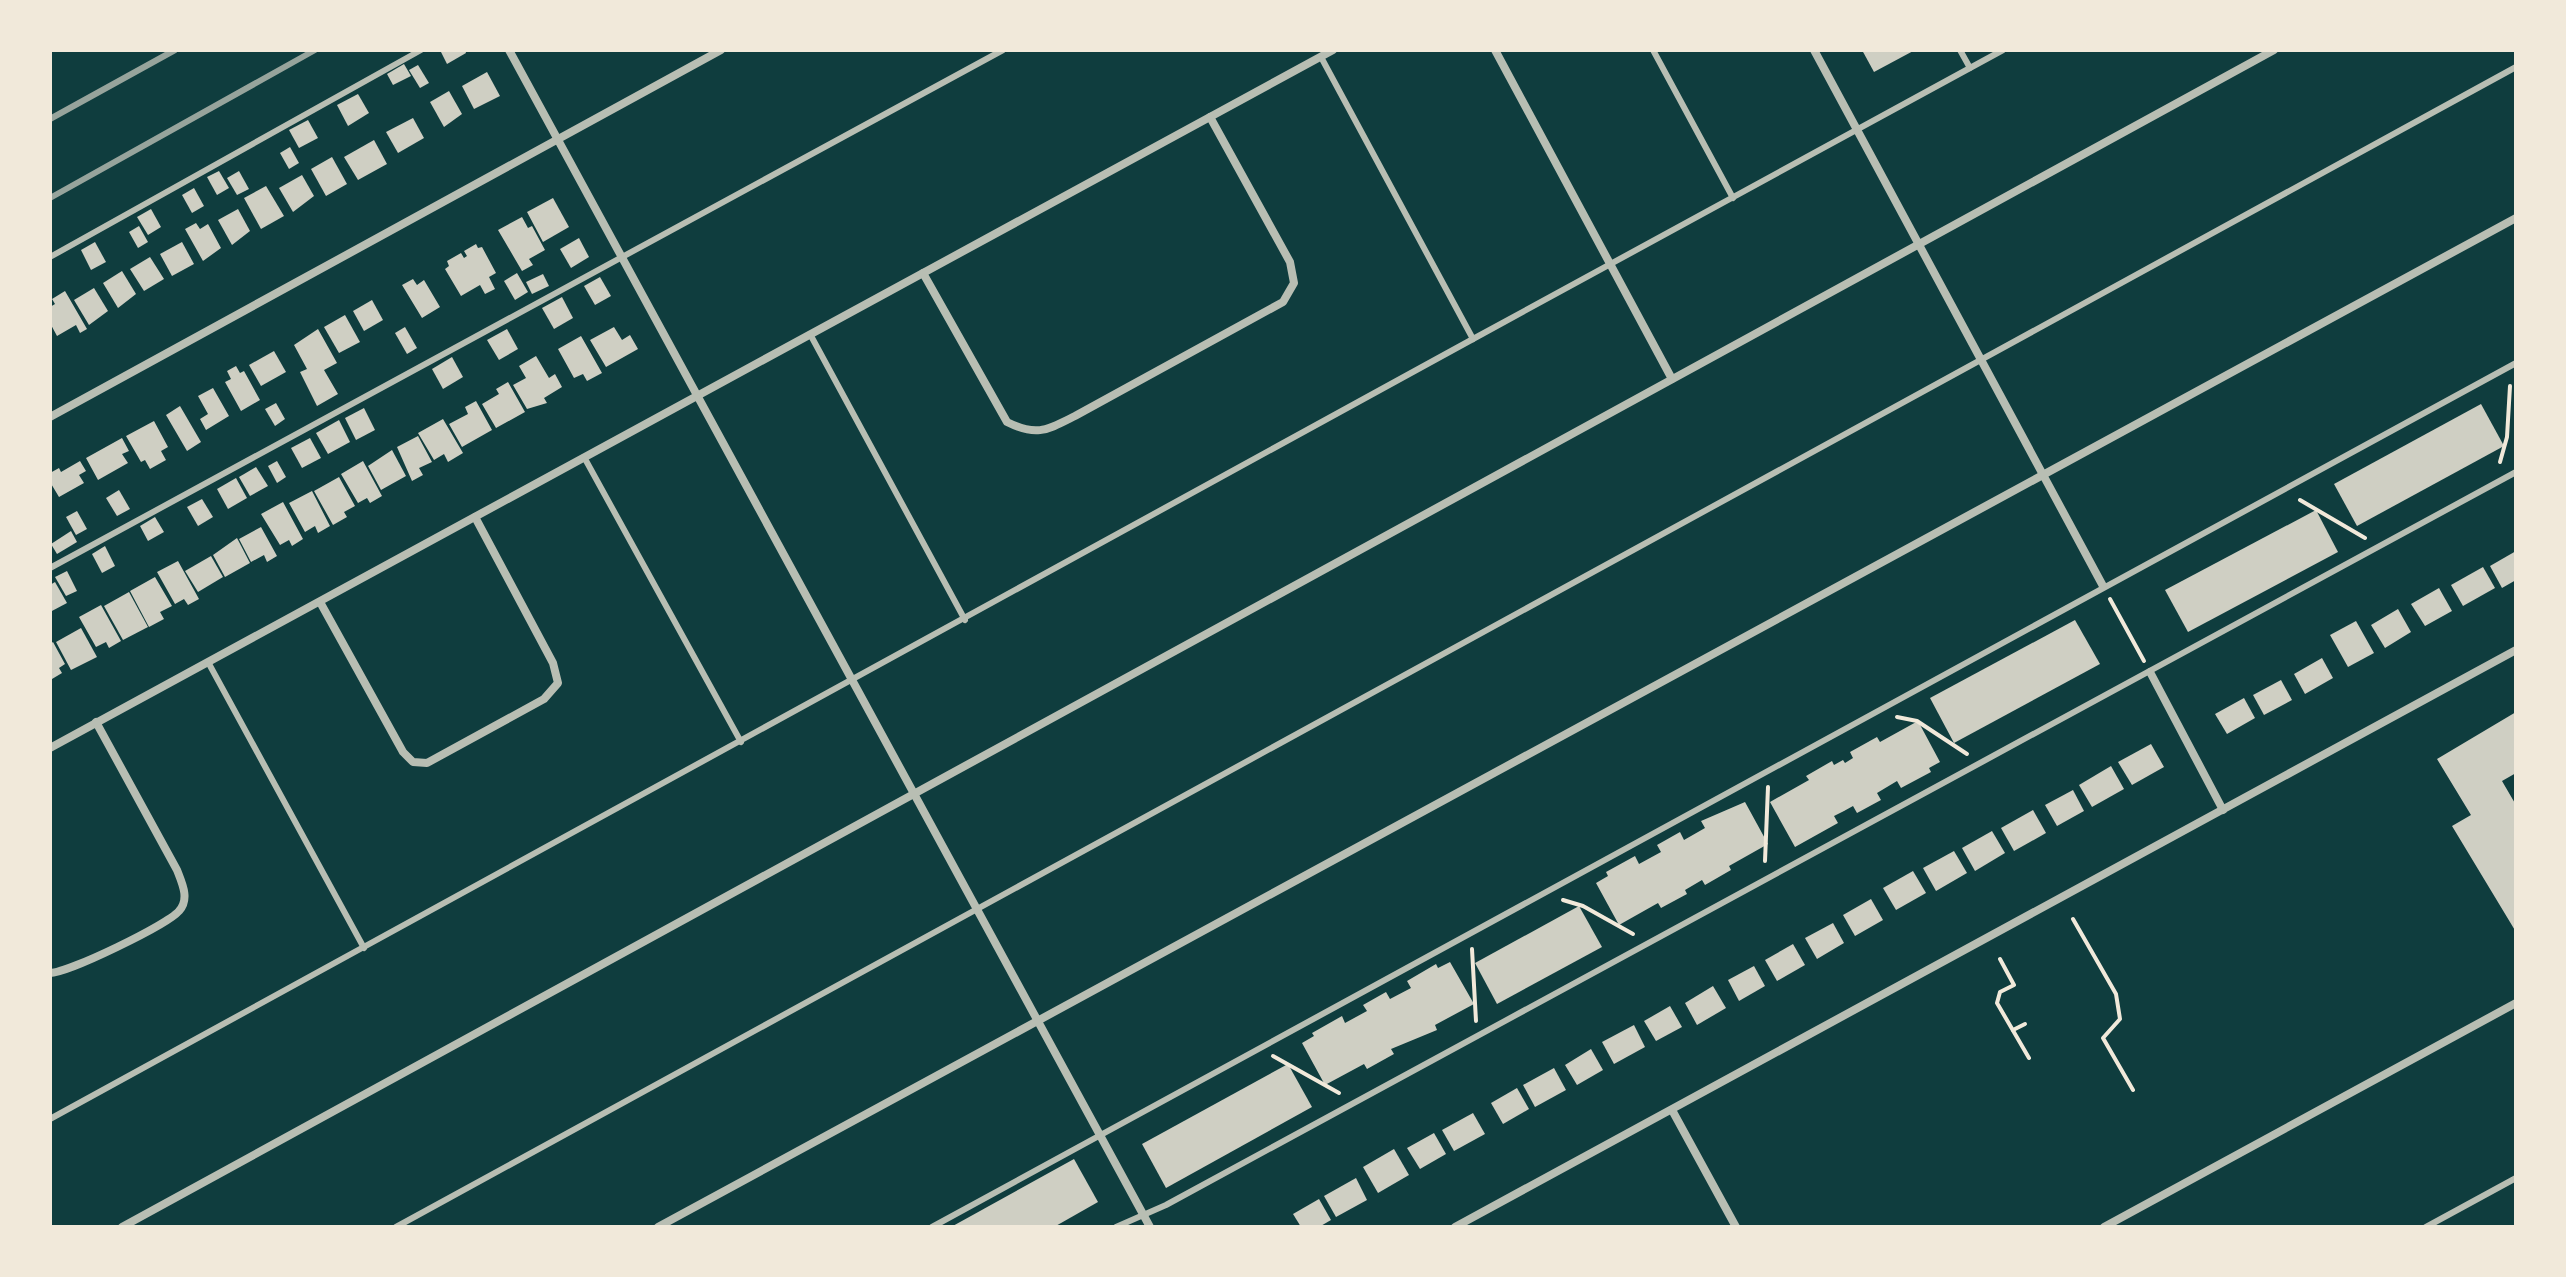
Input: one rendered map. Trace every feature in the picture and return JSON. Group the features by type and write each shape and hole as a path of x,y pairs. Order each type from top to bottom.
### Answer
{"street":[{"path":"509,50 1150,1227"},
{"path":"50,417 721,50"},
{"path":"50,748 1333,50"},
{"path":"1495,50 1672,379"},
{"path":"1814,50 2103,586"},
{"path":"122,1227 2274,50"},
{"path":"923,273 1007,422 1025,431 1046,431 1075,416 1283,302 1294,283 1290,262 1210,117"},
{"path":"658,1227 2516,218"},
{"path":"320,602 403,752 413,762 427,763 544,699 558,683 553,663 475,517"},
{"path":"1455,1227 2516,650"},
{"path":"2150,672 2223,810"},
{"path":"50,973 88,961 162,922 180,911 185,896 177,870 96,722"},
{"path":"2104,1227 2516,1003"},
{"path":"1672,1110 1736,1227"}],"lane":[{"path":"50,257 421,50"},
{"path":"50,568 1003,50"},
{"path":"1653,50 1733,198"},
{"path":"1960,50 1970,68"},
{"path":"50,1119 2003,50"},
{"path":"1321,57 1473,339"},
{"path":"396,1227 2516,67"},
{"path":"810,334 965,620"},
{"path":"932,1227 2516,363"},
{"path":"584,457 741,742"},
{"path":"1116,1227 1166,1205 2516,472"},
{"path":"208,662 364,948"},
{"path":"2426,1227 2516,1178"}],"path":[{"path":"2500,462 2507,437 2510,386"},
{"path":"2300,500 2365,538"},
{"path":"2103,586 2150,672"},
{"path":"1897,717 1917,721 1967,754"},
{"path":"1765,861 1768,787"},
{"path":"1563,900 1583,906 1633,934"},
{"path":"2073,919 2116,994 2120,1019 2103,1038 2133,1090"},
{"path":"1472,949 1476,1021"},
{"path":"2000,959 2014,985 2000,992 1997,1003 2029,1058"},
{"path":"2013,1030 2025,1024"},
{"path":"1273,1056 1339,1093"}],"building":[{"path":"440,50 465,50 466,53 447,64"},
{"path":"1862,50 1915,50 1874,72"},
{"path":"404,64 411,76 393,85 387,74"},
{"path":"418,65 429,83 420,88 409,70"},
{"path":"487,72 500,96 474,109 462,86"},
{"path":"449,91 462,114 444,127 430,102"},
{"path":"358,94 369,113 348,126 337,105"},
{"path":"413,118 424,138 398,153 386,132"},
{"path":"308,120 318,138 299,148 289,130"},
{"path":"374,140 387,164 358,180 344,157"},
{"path":"290,147 299,163 289,169 280,153"},
{"path":"332,157 347,184 326,196 311,169"},
{"path":"219,171 229,188 217,195 207,177"},
{"path":"239,171 249,189 237,195 227,178"},
{"path":"302,175 314,196 293,212 279,188"},
{"path":"266,186 284,216 261,229 244,198"},
{"path":"194,188 204,206 192,213 182,195"},
{"path":"553,198 569,227 543,242 527,212"},
{"path":"151,209 161,227 148,235 137,217"},
{"path":"238,209 250,231 232,245 218,220"},
{"path":"522,217 528,228 532,226 545,250 529,259 533,265 522,271 498,230"},
{"path":"196,223 200,229 208,224 221,248 203,261 185,229"},
{"path":"139,226 148,242 138,248 129,232"},
{"path":"579,238 589,257 571,268 560,249"},
{"path":"95,242 106,262 91,270 81,250"},
{"path":"182,242 194,264 172,276 160,254"},
{"path":"476,244 478,248 482,247 496,273 489,277 495,289 485,294 480,285 461,296 445,269 449,266 447,261 461,253 464,258 467,256 464,251"},
{"path":"150,257 164,279 144,291 130,269"},
{"path":"122,271 136,294 118,308 103,283"},
{"path":"517,273 528,292 515,300 504,281"},
{"path":"543,274 549,286 532,294 526,282"},
{"path":"600,277 611,296 595,305 584,286"},
{"path":"413,279 417,285 424,280 440,307 422,318 402,285"},
{"path":"94,288 108,311 89,325 74,300"},
{"path":"65,291 87,329 80,333 76,325 57,336 50,323 50,307 55,304 52,299"},
{"path":"562,297 573,318 554,329 542,308"},
{"path":"372,300 383,320 364,331 353,311"},
{"path":"345,315 360,342 339,353 324,327"},
{"path":"405,327 417,348 407,354 395,333"},
{"path":"614,327 622,340 630,335 638,349 606,367 590,340"},
{"path":"318,329 337,363 324,370 338,394 317,406 300,372 307,369 294,345"},
{"path":"507,329 518,349 499,360 487,340"},
{"path":"581,336 602,373 587,381 583,374 574,378 558,349"},
{"path":"274,351 286,372 261,386 249,365"},
{"path":"536,356 549,378 555,374 562,387 544,398 547,403 527,409 513,385 526,378 519,366"},
{"path":"452,357 463,377 443,389 432,369"},
{"path":"236,366 240,373 244,371 260,400 241,411 225,382 231,379 227,371"},
{"path":"508,382 525,412 496,428 482,404 499,394 496,389"},
{"path":"213,388 229,416 206,430 200,419 208,414 198,396"},
{"path":"476,401 492,430 462,447 449,424 468,414 465,407"},
{"path":"276,403 285,419 275,426 265,409"},
{"path":"2481,404 2504,446 2357,526 2334,484"},
{"path":"180,406 201,442 187,451 166,415"},
{"path":"364,408 375,430 356,440 345,418"},
{"path":"443,419 463,453 448,462 444,454 434,460 418,433"},
{"path":"339,420 350,442 328,454 316,433"},
{"path":"154,421 168,447 161,451 166,460 150,469 145,460 141,462 126,436"},
{"path":"418,436 432,462 419,468 423,475 412,481 397,447"},
{"path":"122,438 129,451 122,454 128,463 98,480 86,458"},
{"path":"310,438 321,458 302,468 291,448"},
{"path":"392,450 406,476 381,490 368,466"},
{"path":"80,461 86,471 79,475 84,483 59,497 50,482 50,473 59,468 61,472"},
{"path":"277,461 286,477 277,483 268,466"},
{"path":"363,461 382,496 370,503 367,498 358,503 341,474"},
{"path":"256,467 268,486 250,496 239,477"},
{"path":"339,477 355,506 344,512 347,517 333,525 314,491"},
{"path":"236,478 247,498 228,509 217,489"},
{"path":"119,490 130,509 117,516 106,498"},
{"path":"312,491 330,526 318,533 315,526 305,532 289,503"},
{"path":"202,499 213,517 198,526 187,507"},
{"path":"283,502 303,539 292,546 289,540 280,545 261,514"},
{"path":"2316,510 2338,552 2188,632 2165,590"},
{"path":"77,511 87,529 76,535 66,517"},
{"path":"155,517 164,532 148,541 140,526"},
{"path":"261,527 277,556 267,562 264,555 251,562 239,539"},
{"path":"71,531 77,542 57,554 51,544"},
{"path":"237,538 250,563 225,577 213,555"},
{"path":"105,546 115,566 102,573 92,554"},
{"path":"2516,551 2516,580 2502,588 2490,566"},
{"path":"211,556 223,577 198,592 185,571"},
{"path":"178,561 199,599 188,605 184,599 175,604 157,572"},
{"path":"2483,567 2495,588 2463,606 2451,585"},
{"path":"67,571 77,591 66,596 55,577"},
{"path":"155,577 172,606 160,612 164,619 149,627 130,591"},
{"path":"55,582 67,603 50,612 50,585"},
{"path":"2439,588 2452,611 2425,626 2411,604"},
{"path":"129,592 148,627 123,640 104,606"},
{"path":"101,605 121,641 109,648 106,642 96,647 79,617"},
{"path":"2398,609 2411,632 2385,648 2371,625"},
{"path":"2075,620 2100,664 1954,743 1930,698"},
{"path":"2356,621 2374,653 2348,667 2330,635"},
{"path":"81,628 97,657 71,670 56,642"},
{"path":"53,642 65,664 59,668 62,673 52,679 50,644"},
{"path":"2322,658 2333,678 2305,694 2294,674"},
{"path":"2281,680 2292,700 2264,715 2253,695"},
{"path":"2244,698 2255,718 2227,734 2215,714"},
{"path":"2516,712 2516,773 2502,781 2516,805 2516,932 2452,826 2471,815 2437,759"},
{"path":"1918,721 1940,762 1929,768 1931,772 1901,788 1897,781 1877,793 1881,800 1857,813 1853,806 1834,816 1838,823 1795,847 1770,802 1809,780 1806,776 1832,761 1834,765 1843,760 1845,763 1853,758 1850,752 1877,737 1880,742"},
{"path":"2151,744 2164,767 2132,785 2118,762"},
{"path":"2111,766 2124,789 2092,807 2079,785"},
{"path":"2073,790 2084,811 2057,826 2045,805"},
{"path":"1745,802 1768,844 1729,866 1731,870 1705,885 1702,880 1685,890 1687,894 1661,908 1658,903 1619,925 1596,883 1608,876 1606,872 1635,856 1639,864 1661,852 1657,845 1680,832 1684,840 1705,828 1701,821"},
{"path":"2033,810 2046,833 2014,851 2001,828"},
{"path":"1992,831 2005,853 1975,871 1962,848"},
{"path":"1954,851 1967,873 1936,891 1923,868"},
{"path":"1913,871 1926,893 1896,910 1883,888"},
{"path":"1871,899 1883,920 1855,936 1843,915"},
{"path":"1579,906 1602,947 1497,1004 1475,963"},
{"path":"1833,923 1844,943 1817,959 1805,938"},
{"path":"1793,944 1805,965 1777,981 1765,960"},
{"path":"1450,962 1474,1004 1435,1025 1437,1030 1391,1049 1394,1054 1367,1069 1364,1064 1325,1085 1302,1043 1314,1036 1312,1033 1342,1016 1345,1023 1367,1011 1363,1005 1386,992 1390,999 1411,988 1407,981 1436,964 1438,968"},
{"path":"1754,966 1765,986 1739,1001 1728,980"},
{"path":"1713,986 1726,1008 1697,1025 1685,1003"},
{"path":"1670,1006 1682,1027 1656,1041 1644,1021"},
{"path":"1634,1025 1645,1047 1614,1064 1602,1042"},
{"path":"1591,1049 1603,1070 1577,1085 1565,1065"},
{"path":"1288,1064 1312,1107 1166,1188 1142,1144"},
{"path":"1554,1068 1566,1090 1535,1107 1523,1085"},
{"path":"1517,1088 1529,1109 1503,1124 1491,1103"},
{"path":"1473,1113 1485,1134 1454,1151 1442,1130"},
{"path":"1434,1133 1446,1154 1420,1169 1407,1148"},
{"path":"1394,1149 1409,1175 1378,1193 1363,1167"},
{"path":"1074,1159 1098,1202 1054,1227 951,1227"},
{"path":"1356,1178 1367,1200 1336,1217 1324,1196"},
{"path":"1319,1199 1331,1220 1319,1227 1301,1227 1293,1214"}],"railway":[{"path":"50,119 175,50"},
{"path":"50,198 315,50"}]}
